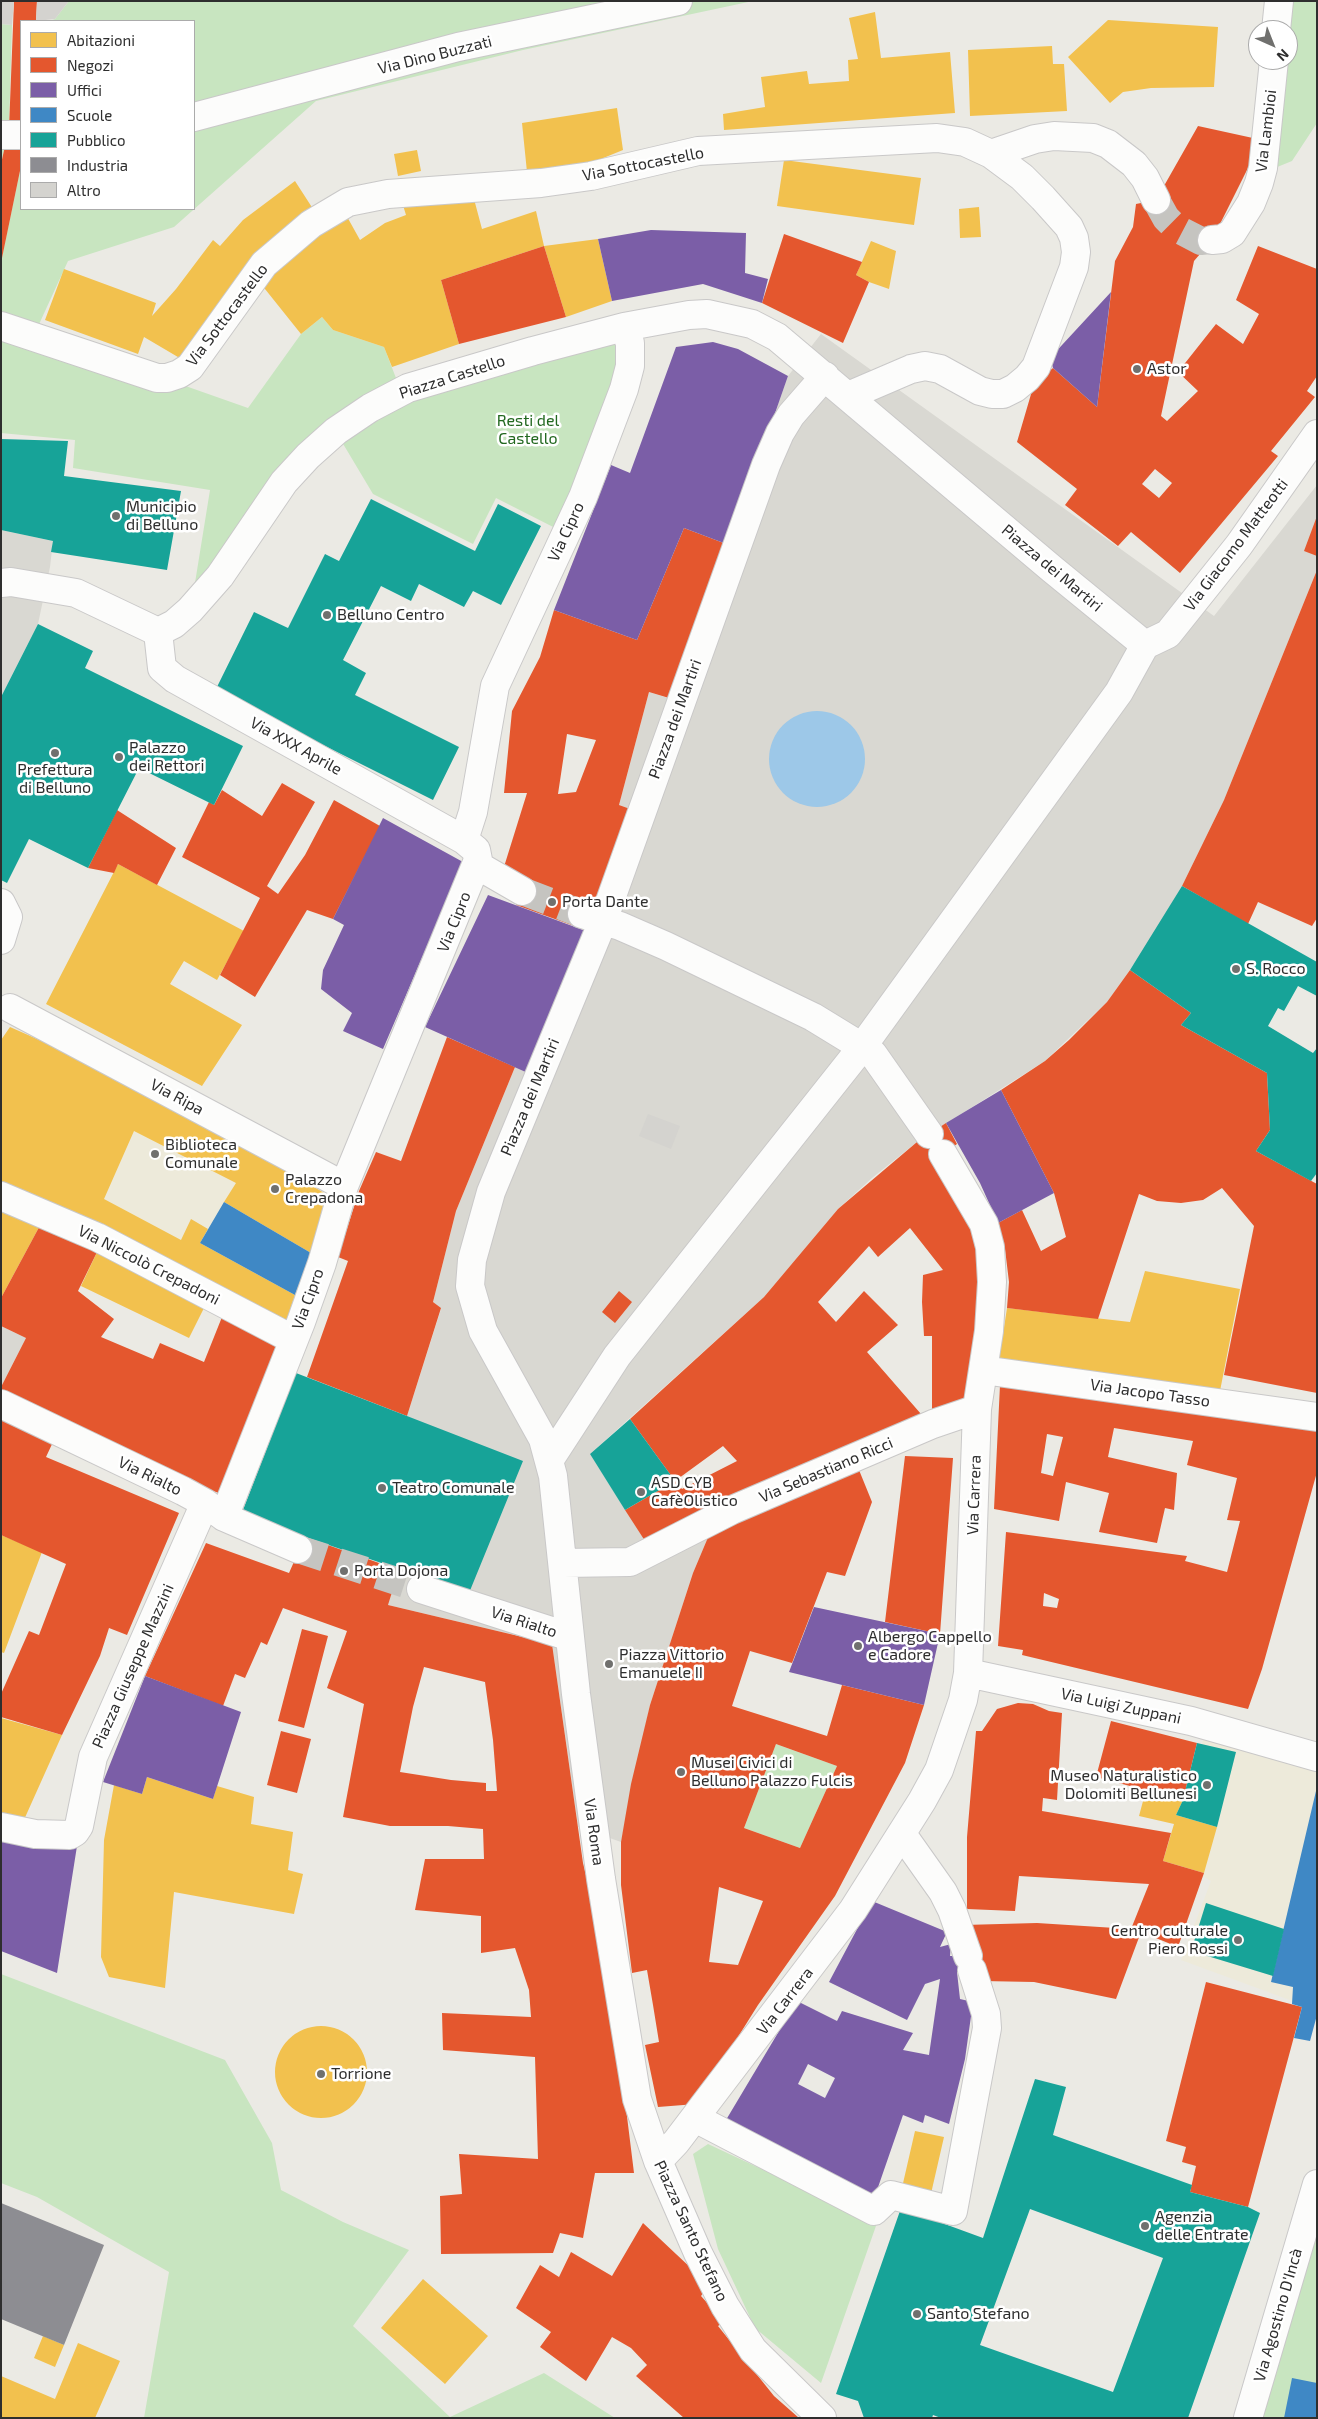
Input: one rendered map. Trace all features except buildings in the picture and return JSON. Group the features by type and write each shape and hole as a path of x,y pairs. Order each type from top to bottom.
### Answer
{"street":[{"name":"Via Dino Buzzati","path":"195,117 458,47 678,1"},
{"path":"1277,20 1279,1"},
{"name":"Via Lambioi","path":"1212,240 1232,233 1251,203 1259,183 1264,168 1273,70"},
{"path":"1,135 20,135"},
{"path":"991,154 1035,139 1054,136 1093,138 1108,144 1134,164 1145,178 1156,200"},
{"name":"Via Sottocastello","path":"1,326 157,378 167,378 179,374 190,366 264,264 311,224 348,202 388,194 541,183 591,176 698,151 937,138 965,142 991,154 1022,177 1043,198 1069,227 1074,238 1076,252 1074,267 1036,367 1015,388 1003,394 980,391 940,369 924,366 910,369 848,396"},
{"name":"Piazza Castello","path":"158,632 174,624 190,610 220,576 284,482 308,456 336,431 370,408 408,388 624,327 689,315 708,314 736,319 765,330 825,376"},
{"name":"Via Cipro","path":"464,840 473,812 495,686 583,497 624,389 630,366 630,343 624,327"},
{"name":"Piazza dei Martiri","path":"550,1459 543,1439 483,1331 470,1286 472,1260 490,1192 593,917 769,458 780,433 792,415 825,376 1052,569 1145,645"},
{"name":"Via Giacomo Matteotti","path":"1145,645 1168,634 1238,545 1317,434"},
{"path":"1,583 11,582 76,593 158,632"},
{"name":"Via XXX Aprile","path":"158,632 162,668 175,679 464,840"},
{"path":"563,1562 550,1459 617,1356 862,1047 1119,692 1145,645"},
{"path":"464,840 476,850 477,865 522,891"},
{"name":"Via Cipro","path":"214,1510 294,1340 322,1263 344,1186 477,865"},
{"path":"1,903 8,917 1,940"},
{"name":"Via Carrera","path":"593,917 658,942 813,1017 873,1054 936,1144 984,1224 990,1247 992,1282 978,1409 968,1673 963,1700 939,1770 902,1834 832,1939 695,2118 658,2161"},
{"name":"Via Ripa","path":"4,1009 344,1186"},
{"name":"Via Niccolò Crepadoni","path":"1,1196 96,1237 294,1340"},
{"name":"Via Jacopo Tasso","path":"983,1370 1317,1417"},
{"name":"Via Rialto","path":"1,1404 214,1510 298,1549"},
{"name":"Via Sebastiano Ricci","path":"563,1562 630,1562 732,1510 933,1424 978,1409"},
{"name":"Piazza Giuseppe Mazzini","path":"1,1827 35,1834 70,1835 75,1832 79,1826 93,1757 214,1510"},
{"name":"Via Roma","path":"563,1562 570,1637 600,1879 637,2100"},
{"name":"Via Rialto","path":"421,1590 570,1637"},
{"name":"Via Luigi Zuppani","path":"968,1673 1191,1721 1274,1743 1317,1757"},
{"path":"695,2118 874,2211 891,2195 953,2211 987,2028 986,2014 952,1910 943,1892 902,1834"},
{"name":"Piazza Santo Stefano","path":"637,2100 658,2161 698,2253 725,2306 753,2350 822,2418"},
{"name":"Via Agostino D'Incà","path":"1248,2418 1317,2184"}],"shaded area":[{"path":"821,334 1214,616 1317,485 1317,570 1224,800 1182,886 1146,947 1107,1002 1045,1061 917,1142 872,1178 838,1209 764,1297 590,1454 645,1541 709,1535 693,1573 650,1705 621,1842 578,1827 552,1644 388,1605 399,1570 469,1593 407,1416 441,1309 433,1302 456,1211 515,1067 530,1074 586,931 577,927 633,810 619,805 649,692 668,698 729,545 788,376"},
{"path":"1,530 53,541 50,567 38,624 1,697"},
{"path":"122,1072 336,1189 292,1334 61,1217"},
{"path":"1,1326 26,1338 1,1387"},
{"path":"1207,1719 1317,1748 1317,2010 1181,1960 1211,1881 1177,1860 1189,1811"}],"green space":[{"path":"69,1 753,1 523,50 316,101 195,208 195,20 52,20 55,19"},
{"path":"1274,1 1317,1 1317,123 1292,161 1255,176 1267,70 1298,70 1298,20 1283,20"},
{"path":"1,24 12,25 9,128 1,164"},
{"name":"Resti del Castello","path":"20,171 20,210 193,210 174,227 68,261 35,333 248,408 301,334 322,317 333,330 384,347 401,391 624,327 630,343 565,533 496,498 473,544 373,494 336,432 194,589 210,490 73,468 75,440 1,433 1,262"},
{"path":"776,1744 837,1766 800,1848 744,1828"},
{"path":"1,1974 225,2060 272,2143 281,2190 343,2222 409,2250 353,2326 450,2417 544,2373 615,2418 144,2418 169,2272 37,2197 1,2183"},
{"path":"708,2144 877,2223 821,2383 755,2328 718,2249 693,2154"},
{"path":"1317,2222 1317,2418 1260,2418"}],"water":[{"path":"817,711 836,714 851,725 862,740 865,759 862,778 851,793 836,804 817,807 798,804 783,793 772,778 769,759 772,740 783,725 798,714"}],"tunnel":[{"path":"1156,200 1166,218 1176,228 1201,241 1212,240"},
{"path":"522,891 582,914"},
{"path":"298,1549 421,1589"}],"place":[{"name":"Astor","path":"1137,369"},
{"name":"Municipio di Belluno","path":"116,516"},
{"name":"Belluno Centro","path":"327,615"},
{"name":"Prefettura di Belluno","path":"55,753"},
{"name":"Palazzo dei Rettori","path":"119,757"},
{"name":"Porta Dante","path":"552,902"},
{"name":"S. Rocco","path":"1236,969"},
{"name":"Biblioteca Comunale","path":"155,1154"},
{"name":"Palazzo Crepadona","path":"275,1189"},
{"name":"Teatro Comunale","path":"382,1488"},
{"name":"ASD CYB CafèOlistico","path":"641,1492"},
{"name":"Porta Dojona","path":"344,1571"},
{"name":"Albergo Cappello e Cadore","path":"858,1646"},
{"name":"Piazza Vittorio Emanuele II","path":"609,1664"},
{"name":"Musei Civici di Belluno Palazzo Fulcis","path":"681,1772"},
{"name":"Museo Naturalistico Dolomiti Bellunesi","path":"1207,1785"},
{"name":"Centro culturale Piero Rossi","path":"1238,1940"},
{"name":"Torrione","path":"321,2074"},
{"name":"Agenzia delle Entrate","path":"1145,2226"},
{"name":"Santo Stefano","path":"917,2314"}]}
